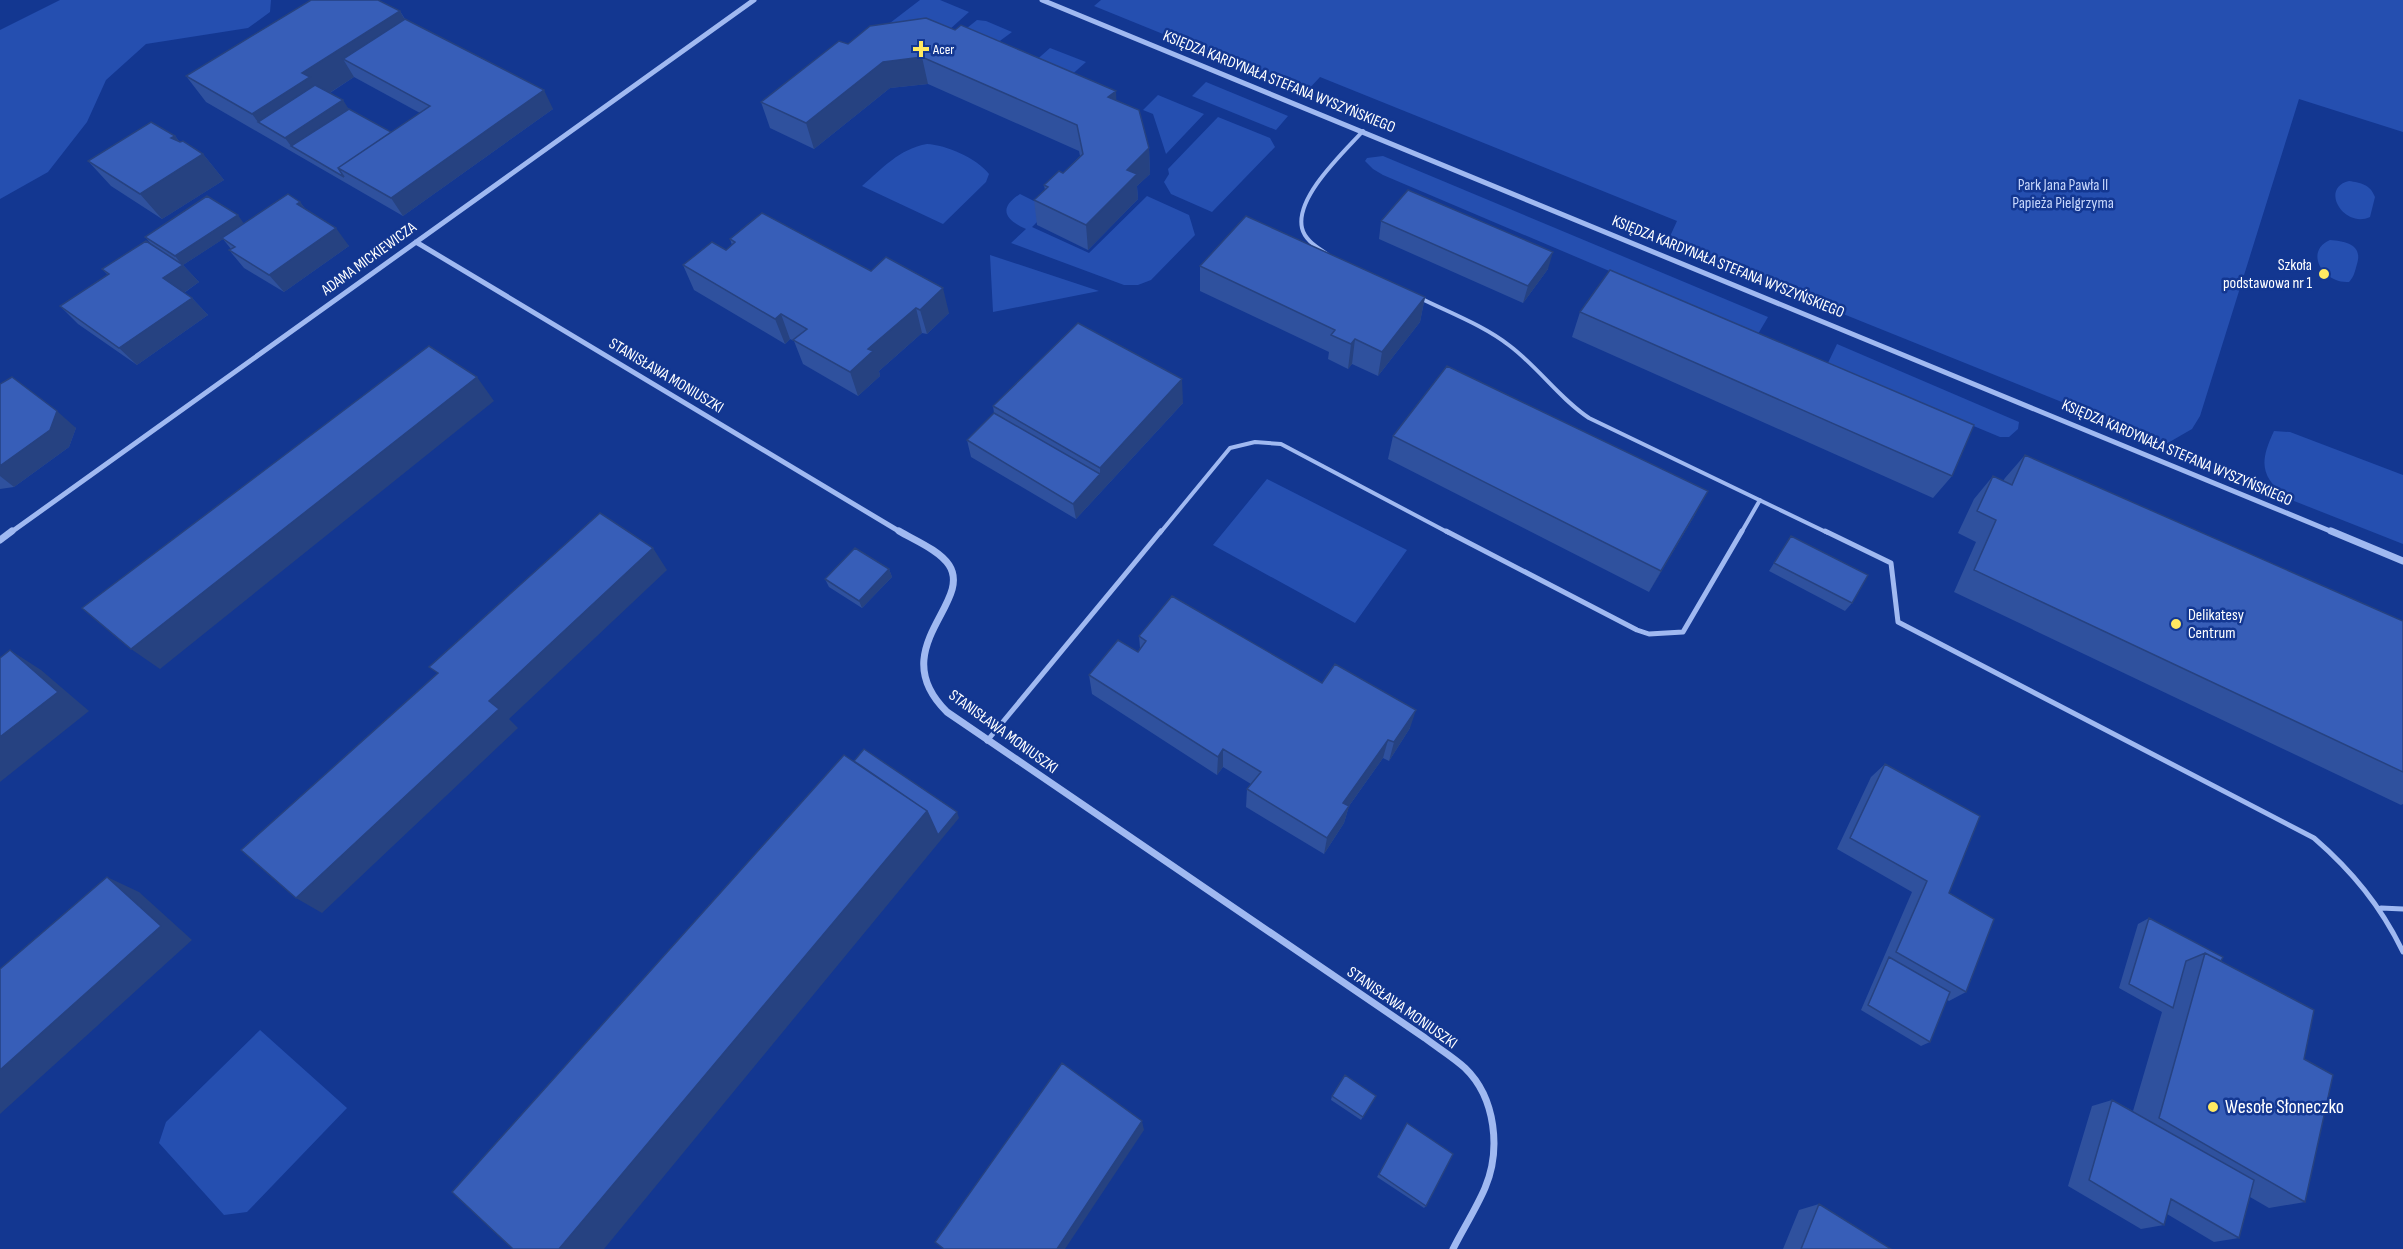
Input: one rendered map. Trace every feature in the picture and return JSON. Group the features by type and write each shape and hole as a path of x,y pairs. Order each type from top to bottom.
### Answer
{"street":[{"name":"ADAMA MICKIEWICZA","path":"0,540 754,0"},
{"name":"KSIĘDZA KARDYNAŁA STEFANA WYSZYŃSKIEGO","path":"1042,0 2403,561"},
{"name":"STANISŁAWA MONIUSZKI","path":"416,242 937,554 950,566 953,585 946,606 928,637 924,664 927,682 937,702 987,741 1425,1038 1467,1070 1483,1094 1491,1116 1494,1145 1488,1180 1453,1249"}],"lane":[{"path":"1332,257 1311,243 1302,229 1301,213 1307,198 1363,131"},
{"path":"1411,294 1493,333 1521,354 1576,410 1891,563 1898,622 2314,838 2352,871 2381,908 2403,952"},
{"path":"987,741 1230,448 1247,442 1261,440 1281,444 1572,598 1649,634 1683,632 1760,500"},
{"path":"2381,908 2403,909"}],"green space":[{"path":"60,0 271,0 270,12 248,28 146,44 106,80 87,122 48,172 0,199 0,30"},
{"path":"920,0 940,0 969,12 949,30 873,36"},
{"name":"Park Jana Pawła II Papieża Pielgrzyma","path":"1101,0 2403,0 2403,132 2299,99 2200,416 2192,429 2166,444 1667,243 1677,221 1320,77 1306,92 1094,6"},
{"path":"977,20 986,21 1012,32 993,46 962,32"},
{"path":"1050,48 1086,62 1068,78 1033,63"},
{"path":"1206,82 1288,116 1276,130 1192,96"},
{"path":"1158,95 1204,114 1166,154 1153,114 1143,110"},
{"path":"1218,117 1270,138 1275,147 1212,212 1171,194 1164,182 1169,174 1168,169"},
{"path":"927,144 961,153 984,168 989,174 986,182 943,224 862,186 900,155"},
{"path":"1383,156 1768,317 1758,334 1383,175 1365,161 1367,158"},
{"path":"2349,181 2371,189 2375,197 2370,217 2360,219 2352,217 2338,206 2336,191 2340,185"},
{"path":"1020,194 1040,204 1046,213 1032,227 1089,253 1147,196 1189,215 1195,235 1151,280 1138,285 1124,285 1011,243 1026,229 1013,222 1007,214 1008,205"},
{"path":"2330,240 2352,245 2358,252 2356,269 2349,282 2332,278 2320,266 2318,252 2322,245"},
{"path":"990,255 1099,291 993,312"},
{"path":"1837,344 2019,422 2018,429 2009,437 2000,437 1827,365"},
{"path":"2274,431 2290,432 2403,475 2403,544 2289,499 2279,491 2272,484 2265,469 2266,452"},
{"path":"1267,479 1407,550 1355,623 1213,545"},
{"path":"260,1030 347,1108 247,1212 224,1215 159,1143 166,1122"}],"building":[{"path":"311,0 378,0 400,11 302,73 310,77 252,114 186,76"},
{"path":"926,18 955,30 961,25 1116,91 1108,97 1139,110 1149,148 1127,170 1137,174 1086,225 1034,200 1048,187 1044,185 1059,171 1063,173 1083,154 1077,125 922,57 883,62 806,123 761,102 839,41 848,44 870,26"},
{"path":"405,19 544,90 391,198 338,168 430,106 343,59"},
{"path":"315,85 343,100 285,138 258,122"},
{"path":"349,109 391,132 338,168 344,177 291,146"},
{"path":"151,122 175,136 171,138 183,141 203,154 140,194 88,161"},
{"path":"1408,190 1553,252 1528,286 1381,221"},
{"path":"288,194 300,202 297,204 336,228 269,275 229,250 235,247 222,238"},
{"path":"207,196 238,215 175,256 145,237"},
{"path":"762,213 871,271 886,257 943,288 920,310 916,308 868,349 873,351 850,372 793,340 807,329 781,314 775,319 683,265 712,242 726,250 735,242 730,239"},
{"path":"1246,216 1425,297 1382,352 1355,339 1351,344 1331,335 1335,330 1200,266"},
{"path":"146,241 183,265 163,278 192,298 119,348 60,306 109,274 102,269"},
{"path":"1610,270 1974,425 1952,476 1580,312"},
{"path":"1078,323 1182,379 1100,468 993,406"},
{"path":"429,346 477,377 131,649 82,608"},
{"path":"1447,366 1708,491 1661,571 1393,436"},
{"path":"12,377 57,411 50,430 0,466 0,384"},
{"path":"994,413 1100,474 1073,504 967,440"},
{"name":"Delikatesy Centrum","path":"2025,455 2403,621 2403,772 1974,570 1996,520 1977,511 1993,476 2012,485"},
{"path":"600,513 653,548 489,701 499,709 296,898 241,850 438,673 429,667"},
{"path":"1791,536 1868,575 1852,603 1774,563"},
{"path":"855,548 889,569 859,601 825,579"},
{"path":"1172,596 1322,683 1335,664 1416,710 1394,742 1388,740 1343,803 1349,806 1327,838 1247,789 1261,772 1223,749 1218,757 1089,675 1118,640 1138,652 1146,641 1139,636"},
{"path":"10,650 58,692 0,737 0,658"},
{"path":"864,749 957,812 938,835 927,811 854,761"},
{"path":"844,755 927,811 559,1249 513,1249 452,1192"},
{"path":"1885,764 1980,816 1949,893 1994,919 1966,992 1896,952 1927,881 1850,838"},
{"path":"107,877 161,926 0,1070 0,969"},
{"path":"2149,918 2223,957 2221,961 2205,953 2186,961 2173,1008 2129,984"},
{"name":"Wesołe Słoneczko","path":"2205,953 2314,1010 2304,1059 2333,1075 2305,1202 2159,1118"},
{"path":"1889,957 1950,992 1930,1042 1868,1005"},
{"path":"1062,1063 1142,1121 1057,1249 944,1249 935,1242"},
{"path":"1345,1075 1376,1096 1363,1117 1332,1096"},
{"path":"2112,1100 2254,1180 2239,1238 2171,1199 2164,1225 2089,1180"},
{"path":"1407,1123 1453,1154 1426,1206 1379,1174"},
{"path":"1819,1204 1891,1249 1801,1249"}],"place":[{"name":"Acer","path":"921,49"},
{"name":"Szkoła podstawowa nr 1","path":"2324,274"},
{"name":"Delikatesy Centrum","path":"2176,624"},
{"name":"Wesołe Słoneczko","path":"2213,1107"}]}
